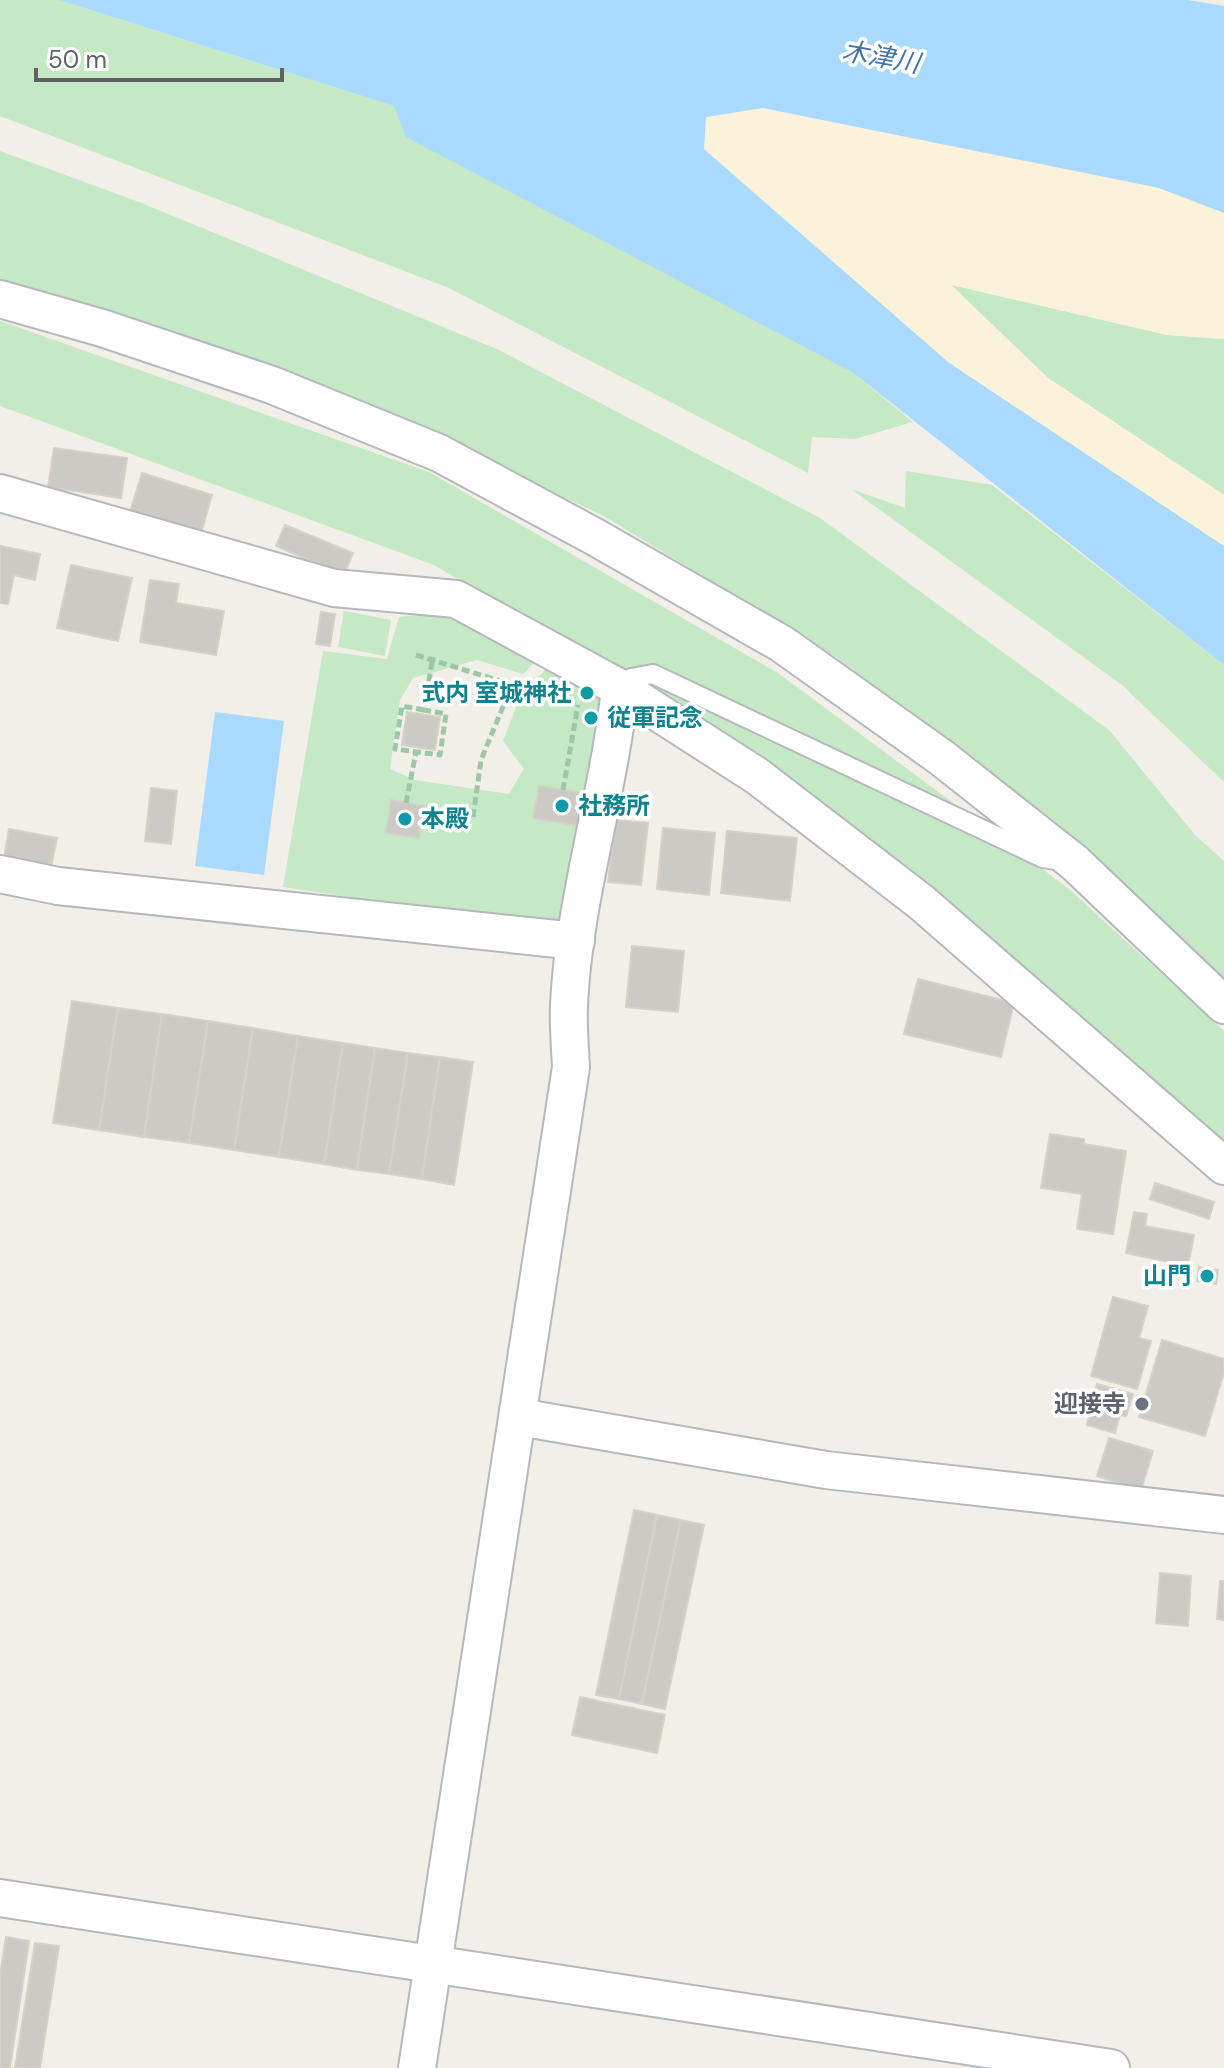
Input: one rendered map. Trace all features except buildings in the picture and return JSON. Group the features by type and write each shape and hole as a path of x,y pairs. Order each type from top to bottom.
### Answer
{"street":[{"path":"0,299 102,328 272,385 439,453 595,537 782,644 942,758 1075,863 1224,1005"},
{"path":"0,493 334,588 456,599 757,776 921,902 1224,1166"},
{"path":"417,2068 571,1067 569,1006 576,941 615,738 619,694"},
{"path":"0,874 74,888 576,941"},
{"path":"519,1417 826,1470 1224,1515"},
{"path":"0,1898 1111,2068"}],"lane":[{"path":"619,694 631,678 653,674 1043,858 1075,863"}],"path":[{"path":"416,655 433,657 578,705 619,694"},
{"path":"424,710 433,657"},
{"path":"473,817 481,760 512,685"},
{"path":"563,790 578,705"},
{"path":"402,706 424,710 446,714 440,755 395,749 402,706"},
{"path":"406,803 416,752"}],"green space":[{"path":"0,0 59,0 394,106 852,372 913,422 855,439 812,437 808,473 449,288 0,116"},
{"path":"0,151 139,202 499,350 820,518 1109,730 1195,835 1224,861 1224,978 836,657 602,515 454,447 112,311 0,279"},
{"path":"950,284 1167,335 1224,339 1224,495 1048,378"},
{"path":"0,321 429,472 778,673 1068,888 1224,1031 1224,1155 921,877 669,703 434,565 0,406"},
{"path":"906,471 992,485 1224,665 1224,782 1122,685 851,489 905,508"},
{"path":"344,611 391,620 385,656 338,647"},
{"path":"441,613 489,629 537,660 523,674 477,660 413,678 400,700 390,769 415,780 509,794 524,769 503,741 520,697 551,664 599,693 612,713 568,931 283,887 323,651 387,659 399,617"}],"sand":[{"path":"762,108 1159,188 1224,213 1224,339 1167,335 951,285 1048,378 1224,495 1224,546 948,362 704,149 706,117"}],"water":[{"name":"木津川","path":"59,0 1188,0 1224,6 1224,213 1159,188 763,108 706,117 704,149 948,362 1224,546 1224,665 852,372 406,137 394,106"},
{"path":"215,712 284,721 264,875 195,866"}],"place":[{"name":"式内 室城神社","path":"587,693"},
{"name":"従軍記念","path":"591,718"},
{"name":"社務所","path":"562,806"},
{"name":"本殿","path":"405,819"},
{"name":"山門","path":"1207,1276"},
{"name":"迎接寺","path":"1142,1404"}]}
